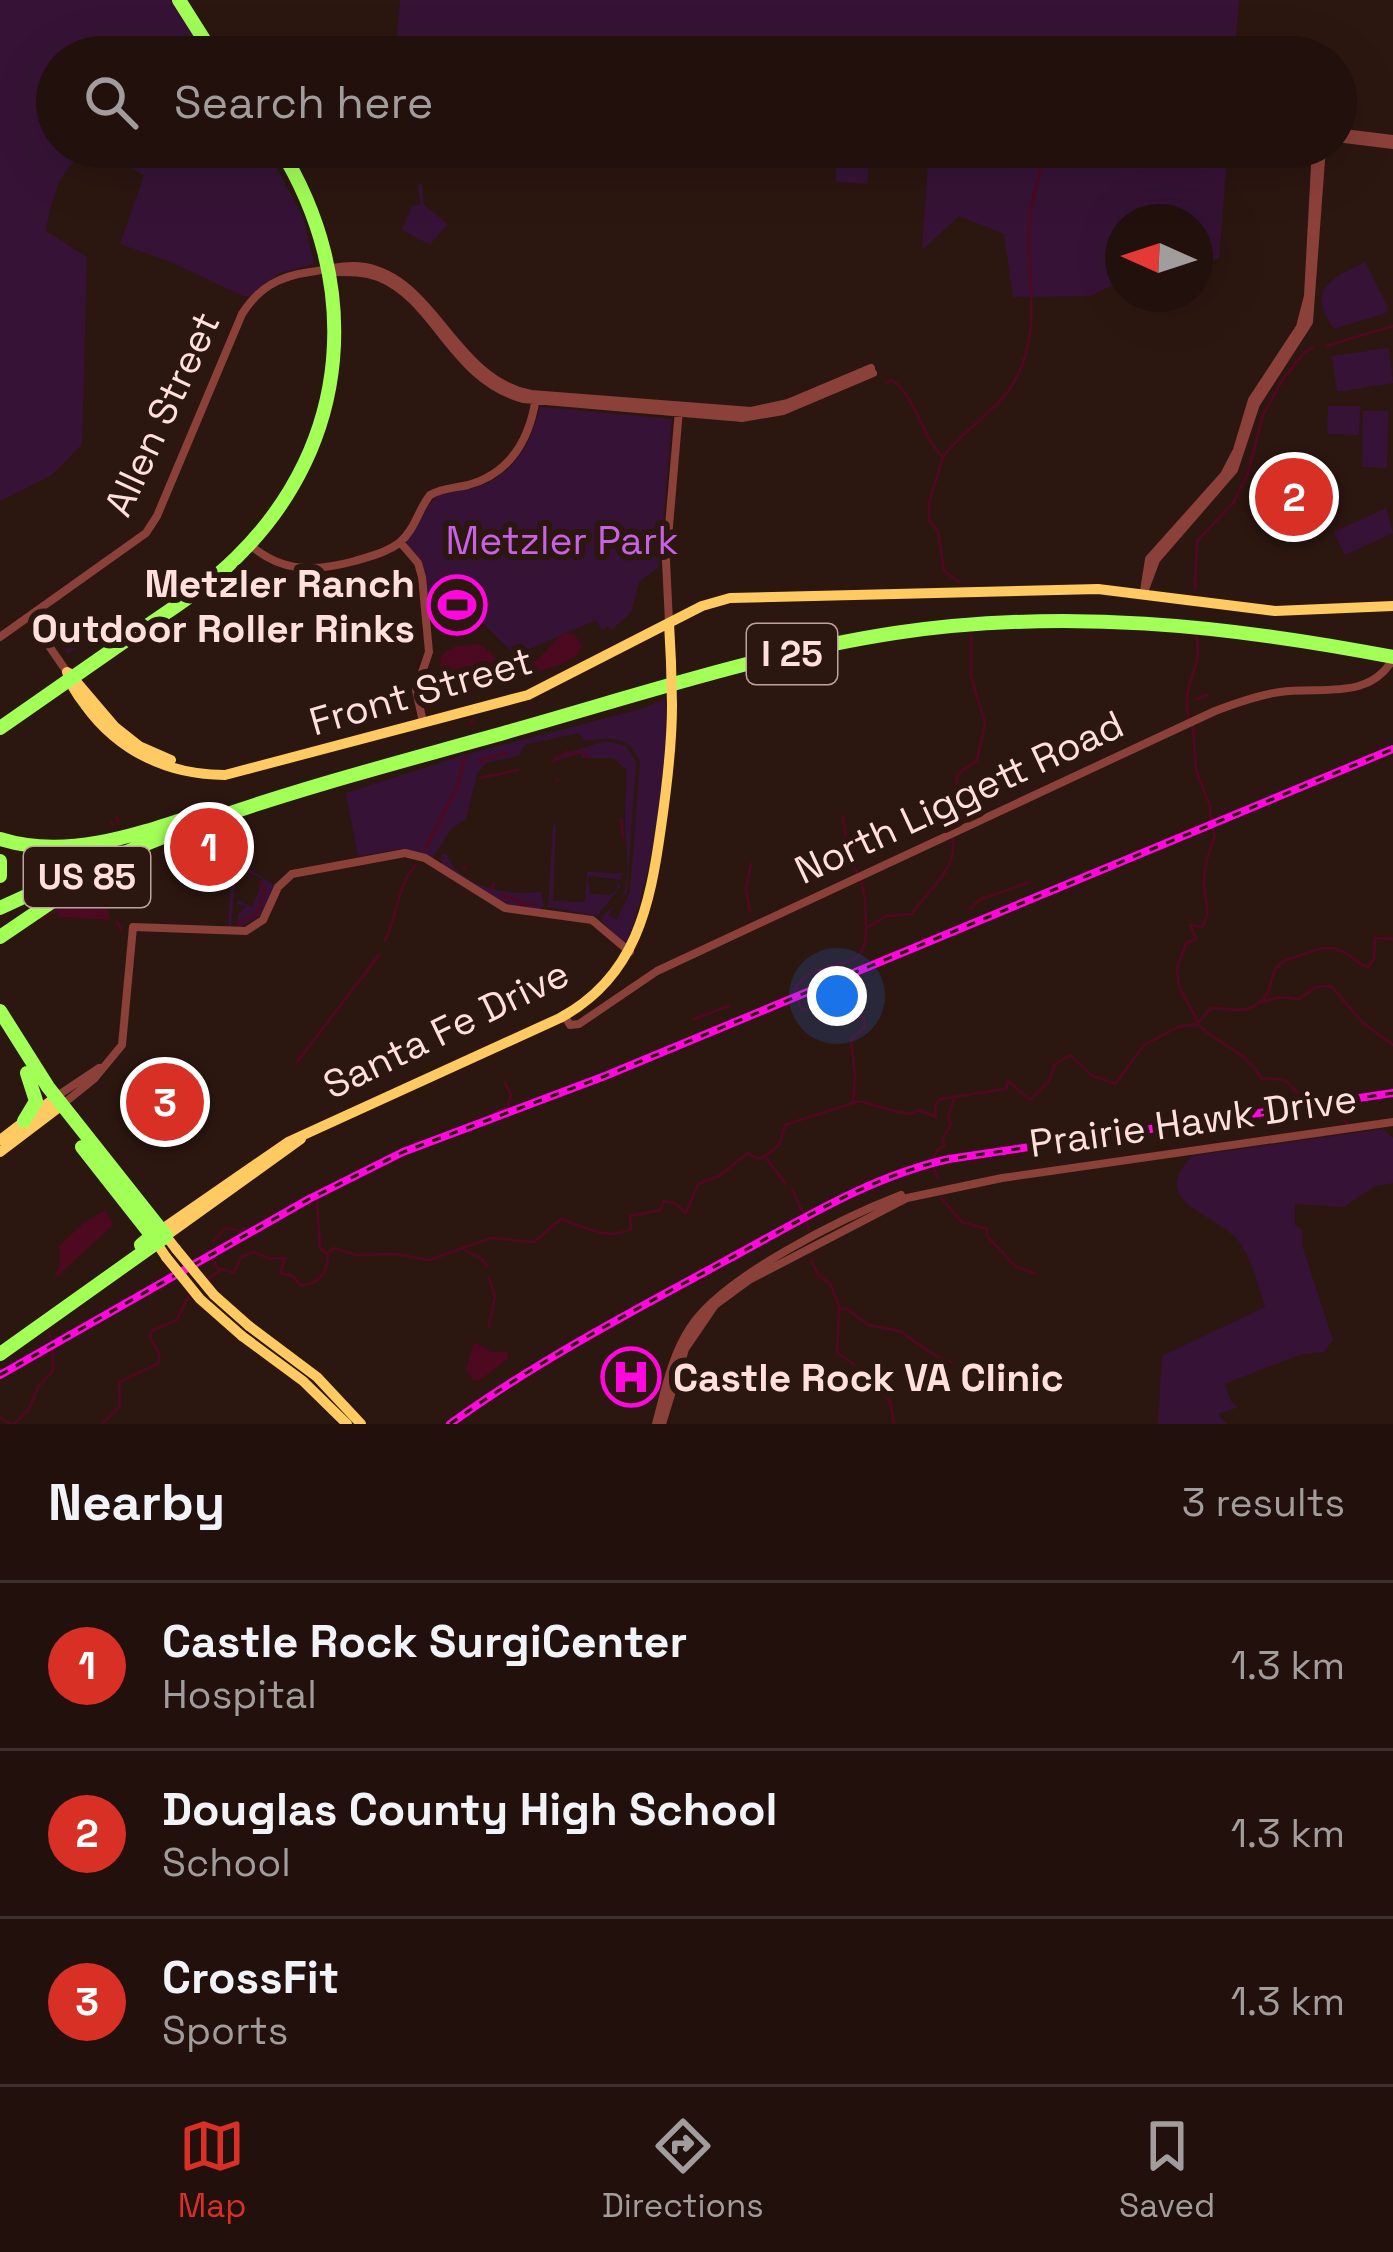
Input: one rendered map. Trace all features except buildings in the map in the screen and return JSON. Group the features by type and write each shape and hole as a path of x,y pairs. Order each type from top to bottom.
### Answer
{"highway":[{"path":"183,0 206,36"},
{"path":"0,724 213,578 286,498 307,459 322,417 336,331 316,216 287,168"},
{"path":"247,542 289,477 319,398 328,270"},
{"path":"319,398 322,417"},
{"name":"I 25","path":"8,900 194,815 296,782 718,664 895,625 1004,613 1119,611 1255,623 1393,648"},
{"name":"I 25","path":"8,900 182,830 311,787 789,654 893,634 1018,622 1146,621 1277,635 1391,662"},
{"name":"US 85","path":"0,839 37,848 73,846 194,815"},
{"name":"US 85","path":"0,937 79,881 182,830"},
{"path":"0,861 0,876"},
{"path":"0,909 8,900"},
{"path":"0,1011 55,1103"},
{"path":"2,1034 27,1073 160,1239"},
{"path":"24,1121 36,1100 27,1073"},
{"name":"Santa Fe Drive","path":"0,1350 160,1239"}],"main road":[{"name":"Front Street","path":"70,676 102,726 143,757 169,768 235,774 537,692 669,623 714,602 741,596 1093,583 1279,605 1393,603"},
{"name":"Santa Fe Drive","path":"160,1239 279,1147 564,1016 601,989 630,952 650,897 669,769 669,623"},
{"path":"644,636 662,640 671,653"},
{"path":"0,1141 55,1103"},
{"path":"0,1152 55,1103"},
{"path":"160,1239 266,1353 320,1379 361,1424"},
{"path":"245,1331 292,1364 347,1424"}],"street":[{"path":"1357,138 1393,142"},
{"path":"1144,589 1152,555 1227,471 1254,395 1303,320 1317,168"},
{"path":"1144,589 1159,556 1234,470 1256,404 1305,331 1312,307 1318,168"},
{"path":"328,270 368,268 403,285 479,370 502,386 536,398"},
{"path":"328,270 363,273 403,285"},
{"name":"Allen Street","path":"0,638 134,544 152,524 248,304 280,279 328,270"},
{"path":"391,284 479,378 505,394 679,411 742,412 773,408 872,371"},
{"path":"247,542 279,564 312,570 382,553 400,542 430,495 476,482 510,460 529,431 536,398"},
{"path":"669,623 664,584 679,411"},
{"path":"400,542 418,563 422,577 429,646 416,686 423,722"},
{"name":"Front Street","path":"29,616 70,676"},
{"name":"North Liggett Road","path":"564,1016 570,1024 579,1024 657,971 1215,711 1284,691 1358,688 1373,682 1391,662"},
{"path":"55,1103 116,1054 124,1036 133,927 243,932 263,920 278,887 292,873 408,853 425,858 505,908 588,918 630,952"},
{"name":"Prairie Hawk Drive","path":"659,1424 671,1368 688,1331 715,1298 740,1278 902,1194 950,1182 1393,1122"}],"green space":[{"path":"0,0 174,0 197,36 36,36 36,168 69,168 59,183 46,231 87,257 82,444 52,475 0,501"},
{"path":"400,0 1239,0 1236,36 397,36"},
{"path":"131,168 277,168 303,217 314,264 280,273 250,296 243,296 120,244 144,175"},
{"path":"836,168 869,168 867,184 836,182"},
{"path":"928,168 1226,168 1219,259 1213,260 1213,204 1105,204 1105,289 1091,296 1013,297 1004,234 959,216 922,250"},
{"path":"418,184 422,184 424,205 448,224 430,245 402,230 412,206 420,205"},
{"path":"1365,262 1388,307 1386,313 1334,329 1322,294 1333,280"},
{"path":"1389,348 1393,383 1337,392 1332,356"},
{"path":"1328,406 1360,406 1359,435 1327,434"},
{"name":"Metzler Park","path":"540,407 672,419 659,567 639,582 631,613 611,630 608,626 602,630 596,620 521,653 512,652 483,623 464,624 453,631 442,617 430,613 425,571 406,542 435,496 488,483 510,467 531,434"},
{"path":"1363,411 1388,411 1387,468 1362,467"},
{"path":"1386,508 1393,533 1345,555 1334,532"},
{"path":"92,616 110,623 111,628 67,654 60,639"},
{"path":"665,698 665,755 657,822 627,943 617,939 600,918 614,906 609,915 616,920 630,892 640,763 631,747 618,740 584,741 579,733 524,745 519,756 486,763 477,774 466,819 451,829 433,858 401,849 358,856 346,793 464,755 645,708"},
{"path":"605,741 626,746 636,762 627,892 618,903 627,875 626,769 613,758 582,758 581,753 553,762 555,757"},
{"path":"553,825 553,901 585,902 587,872 622,873 620,880 588,879 590,894 610,895 618,889 616,883 621,886 597,916 548,907"},
{"path":"442,854 447,854 462,875 488,888 541,891 544,906 539,910 503,904 441,865"},
{"path":"232,857 274,885 260,916 238,928 238,914 247,906 237,904 239,900 252,907 263,879 236,867 228,929"},
{"path":"1383,1129 1393,1138 1393,1183 1375,1186 1344,1207 1295,1204 1295,1226 1303,1230 1302,1245 1333,1340 1324,1352 1302,1354 1224,1384 1232,1403 1239,1407 1218,1414 1227,1424 1158,1424 1162,1356 1265,1307 1241,1244 1180,1195 1180,1171 1192,1156"}],"shaded area":[{"path":"563,634 574,634 582,645 565,663 449,699 436,698 441,655 453,647 479,644 503,663 522,667"},
{"path":"94,885 103,891 110,920 59,917 65,900"},
{"path":"105,1210 111,1227 53,1280 60,1264 59,1246"},
{"path":"474,1342 492,1352 507,1352 509,1358 479,1381 466,1369"}],"waterway":[{"path":"943,457 1006,393 1022,365 1031,327 1030,219 1041,168"},
{"path":"1326,346 1393,326"},
{"path":"1195,589 1197,541 1234,502 1248,473 1263,415 1283,379 1313,347"},
{"path":"886,383 891,380 906,394 943,457 929,503 929,521 938,531 944,571 959,582"},
{"path":"950,830 946,802 957,775 977,760 985,723 971,676 971,635"},
{"path":"1189,719 1196,636"},
{"path":"1197,699 1207,695"},
{"path":"471,724 472,720"},
{"path":"1193,727 1196,770 1210,806 1211,826"},
{"path":"554,761 567,752 582,752 589,758"},
{"path":"479,761 507,753"},
{"path":"425,849 458,785 465,756"},
{"path":"480,778 518,770"},
{"path":"843,816 848,852 858,875"},
{"path":"117,817 118,822"},
{"path":"621,819 623,838"},
{"path":"1179,985 1177,968 1186,943 1196,939 1190,925 1202,927 1207,917 1204,880 1215,836 1212,828"},
{"path":"868,927 886,916 912,914 947,869 952,838"},
{"path":"750,912 746,889 751,864"},
{"path":"385,940 405,881 416,865"},
{"path":"796,995 795,988 806,977 860,954 866,926 860,879"},
{"path":"237,924 256,914 265,890 261,882"},
{"path":"970,909 979,900 1030,882"},
{"path":"490,891 494,884"},
{"path":"502,895 519,901"},
{"path":"517,904 534,903"},
{"path":"38,916 42,919 58,910"},
{"path":"117,922 122,931"},
{"path":"765,1156 779,1145 785,1125 859,1101 936,1117 940,1099 1006,1089 1008,1081 1030,1100 1050,1080 1054,1065 1070,1055 1091,1075 1115,1084 1144,1045 1178,1027 1197,1024 1211,1008 1245,1009 1261,1002 1273,973 1285,961 1330,948 1368,967 1374,959 1375,938 1393,939"},
{"path":"297,1062 379,955"},
{"path":"1261,1002 1299,999 1316,987 1331,986 1363,1023 1393,1045"},
{"path":"1180,988 1198,1022"},
{"path":"798,1001 802,1010 831,1006 864,1018 865,1027 851,1039 853,1104"},
{"path":"694,1019 729,1006"},
{"path":"1198,1025 1241,1055 1261,1078 1285,1080 1307,1102"},
{"path":"491,1114 507,1107 511,1095 505,1083"},
{"path":"934,1158 945,1146 942,1139 951,1125 948,1117 954,1099"},
{"path":"1320,1111 1347,1123"},
{"path":"328,1253 334,1248 356,1255 395,1254 429,1260 491,1238 534,1242 561,1219 614,1234 631,1229 630,1216 660,1210 664,1201 686,1213 698,1184 719,1176 748,1153 763,1157"},
{"path":"766,1158 785,1183"},
{"path":"933,1166 938,1178"},
{"path":"792,1189 802,1211"},
{"path":"941,1198 962,1222 987,1229 987,1236 1016,1267 1034,1273"},
{"path":"317,1202 320,1248 326,1253"},
{"path":"807,1223 809,1230"},
{"path":"213,1241 226,1228 244,1228"},
{"path":"466,1251 487,1267"},
{"path":"206,1280 222,1269 234,1273 241,1257 254,1252 270,1259 285,1258 280,1273 293,1276 300,1285 312,1283 321,1276 328,1255"},
{"path":"212,1258 219,1270"},
{"path":"811,1260 819,1276 830,1283 839,1306 837,1353 854,1364 857,1380 872,1384 890,1401 894,1424"},
{"path":"489,1278 495,1297 489,1326"},
{"path":"102,1424 120,1406 119,1382 159,1363 151,1331 177,1320 189,1295"},
{"path":"839,1309 847,1309 868,1325 900,1331 951,1362"},
{"path":"47,1328 51,1339"},
{"path":"14,1424 53,1371 53,1350"},
{"path":"0,1418 11,1424"}],"railway":[{"path":"193,1265 403,1152 605,1076 1393,749"},
{"path":"450,1424 620,1318 807,1216 890,1177 949,1159 1393,1093"},
{"path":"0,1375 186,1269"}],"place":[{"name":"Douglas County High School","path":"1294,497"},
{"name":"Metzler Ranch Outdoor Roller Rinks","path":"457,605"},
{"name":"Castle Rock SurgiCenter","path":"209,847"},
{"name":"CrossFit","path":"165,1102"},
{"name":"Castle Rock VA Clinic","path":"631,1377"}]}
